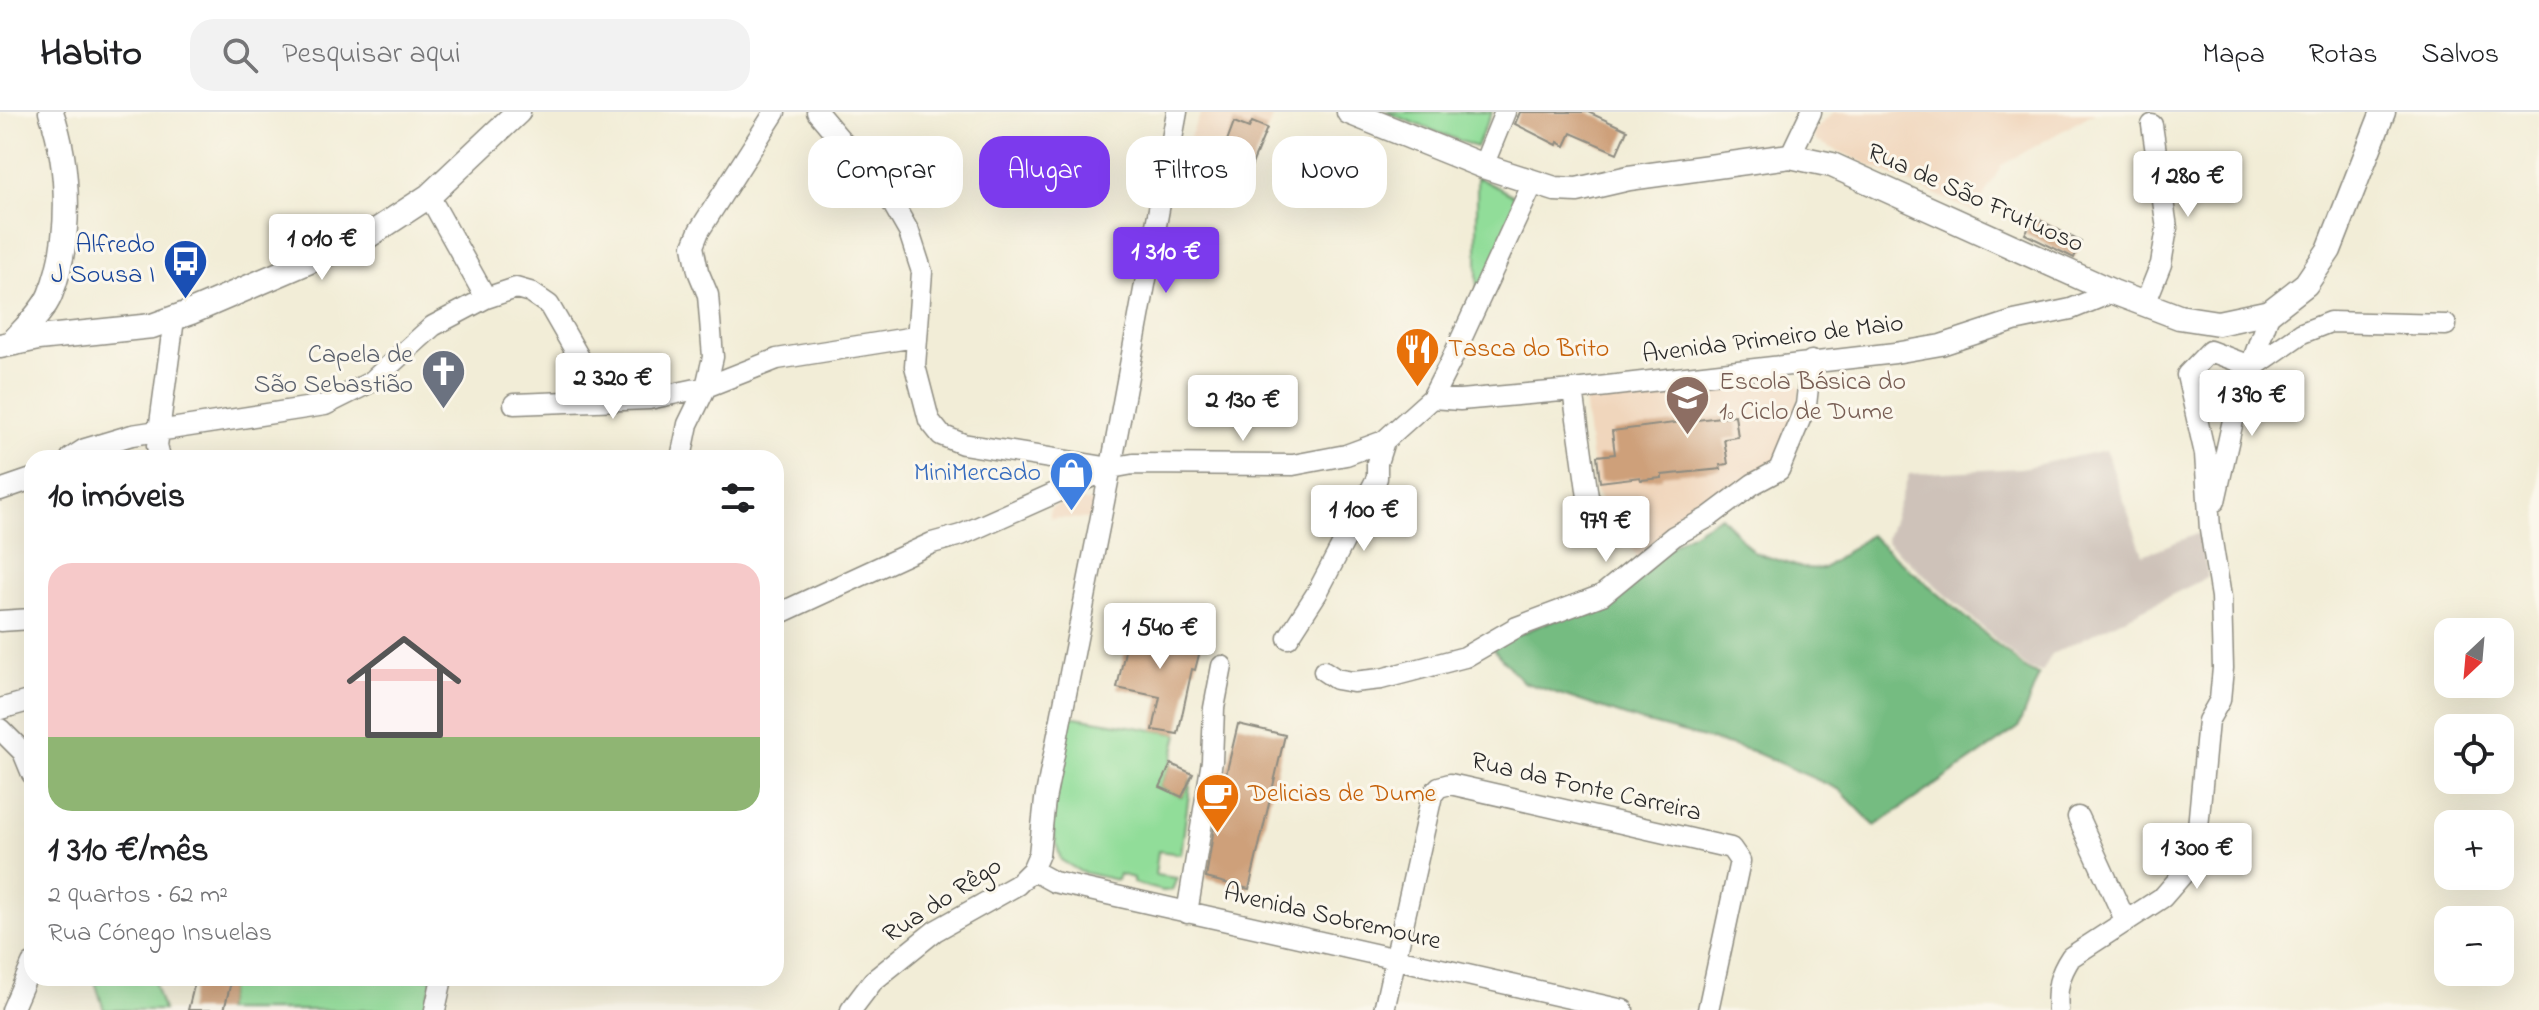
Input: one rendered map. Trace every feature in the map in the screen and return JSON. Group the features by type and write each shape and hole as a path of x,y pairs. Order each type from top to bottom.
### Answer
{"street":[{"path":"6,345 49,297 59,262 65,192 51,112"},
{"path":"6,345 69,335 139,329 174,319 368,236 429,196 518,112"},
{"path":"683,450 688,424 706,387 713,357 709,306 693,246 699,231 775,112"},
{"path":"817,112 889,197 909,232 922,272 915,366 929,420 941,435 963,444 1111,468"},
{"path":"1032,870 1039,854 1045,800 1177,112"},
{"name":"Rua de São Frutuoso","path":"1349,112 1483,166 1555,189 1577,190 1629,178 1790,156 1832,165 2113,292 2179,317 2218,323 2270,312"},
{"path":"1483,166 1505,112"},
{"path":"1790,156 1811,112"},
{"path":"2210,529 2236,407 2253,367 2270,312 2306,284 2329,250 2383,112"},
{"path":"2145,304 2161,264 2167,228 2152,125"},
{"path":"784,611 932,543 961,535 1111,468 1133,464 1293,465 1346,455 1384,441 1432,398 1533,183"},
{"path":"429,196 486,298"},
{"path":"83,450 161,430 325,405 371,382 433,326 486,298 516,288 530,292 549,305 603,399"},
{"name":"Avenida Primeiro de Maio","path":"1432,398 1460,400 1573,390 1895,353 1941,345 2014,321 2071,309 2113,292"},
{"path":"49,297 55,317 69,335"},
{"path":"158,450 174,319"},
{"path":"2253,367 2302,333 2330,322 2446,325"},
{"path":"514,404 649,399 706,387 777,359 915,337"},
{"path":"2058,1010 2057,987 2071,957 2163,897 2183,874 2197,838 2208,721 2220,700 2223,668 2221,597 2210,529 2205,454 2187,375 2210,351 2253,367"},
{"path":"1324,671 1336,679 1353,682 1381,679 1465,657 1517,627 1602,595 1674,536 1709,517 1753,484 1779,470 1806,405 1811,361"},
{"path":"1573,390 1588,497 1612,534"},
{"path":"1288,638 1317,593 1377,478 1377,463 1384,441"},
{"path":"0,490 24,482"},
{"path":"0,621 24,620"},
{"path":"1187,913 1212,761 1214,708 1222,666"},
{"path":"0,709 24,702"},
{"path":"0,729 24,754"},
{"name":"Rua da Fonte Carreira","path":"1384,1010 1432,795 1439,787 1450,784 1731,848 1740,861 1708,1010"},
{"path":"2078,817 2126,922"},
{"name":"Avenida Sobremoure","path":"1032,870 1054,882 1623,1010"},
{"name":"Rua do Rêgo","path":"851,1010 873,981 935,931 1017,885 1032,870"},
{"path":"12,1010 24,982"},
{"path":"435,1010 440,986"}],"shaded area":[{"path":"1202,112 1275,112 1256,156 1256,136 1191,134"},
{"path":"1834,112 2095,112 2002,165 1974,212 1816,141 1813,132"},
{"name":"Escola Básica do 1º Ciclo de Dume","path":"1783,371 1800,387 1798,409 1775,466 1638,559 1596,492 1584,399"},
{"path":"2106,450 2143,555 2199,533 2208,577 2052,654 2042,672 2029,669 1886,541 1909,474 2021,468"},
{"name":"MiniMercado","path":"1074,499 1097,503 1093,519 1050,518 1050,508"}],"green space":[{"path":"1385,112 1492,112 1476,147"},
{"path":"1477,177 1524,201 1477,304"},
{"path":"1721,516 1753,552 1802,568 1823,569 1870,535 2027,670 2039,675 2018,728 1875,826 1840,790 1752,751 1640,721 1523,682 1490,646 1585,607 1677,542"},
{"path":"1069,716 1178,734 1171,764 1160,787 1182,797 1191,778 1181,854 1158,851 1155,875 1177,878 1172,890 1163,891 1133,883 1133,878 1119,874 1117,880 1081,872 1061,860 1050,821"},
{"path":"96,986 156,986 163,1010 104,1010"},
{"path":"230,986 431,986 425,1010 224,1010"}],"building":[{"path":"1520,112 1588,112 1627,130 1617,153 1571,133 1565,146 1558,142 1557,145 1515,124"},
{"path":"1234,122 1249,128 1252,122 1267,128 1256,155 1256,136 1229,136"},
{"path":"2034,217 2081,242 2074,258 2025,234"},
{"path":"1735,415 1738,437 1724,439 1728,464 1720,465 1721,469 1662,475 1662,478 1641,480 1640,477 1600,482 1597,456 1615,454 1612,431"},
{"path":"1131,623 1203,639 1195,670 1192,669 1178,734 1153,730 1160,697 1117,688"},
{"path":"1238,724 1285,735 1249,889 1206,878 1215,821"},
{"path":"1171,764 1193,774 1182,797 1160,787"},
{"path":"194,986 230,986 224,1010 188,1010"}],"place":[{"name":"Alfredo J Sousa I","path":"186,300"},
{"name":"Tasca do Brito","path":"1417,389"},
{"name":"Capela de São Sebastião","path":"444,410"},
{"name":"Escola Básica do 1º Ciclo de Dume","path":"1688,437"},
{"name":"MiniMercado","path":"1072,513"},
{"name":"Delicias de Dume","path":"1217,834"}]}
